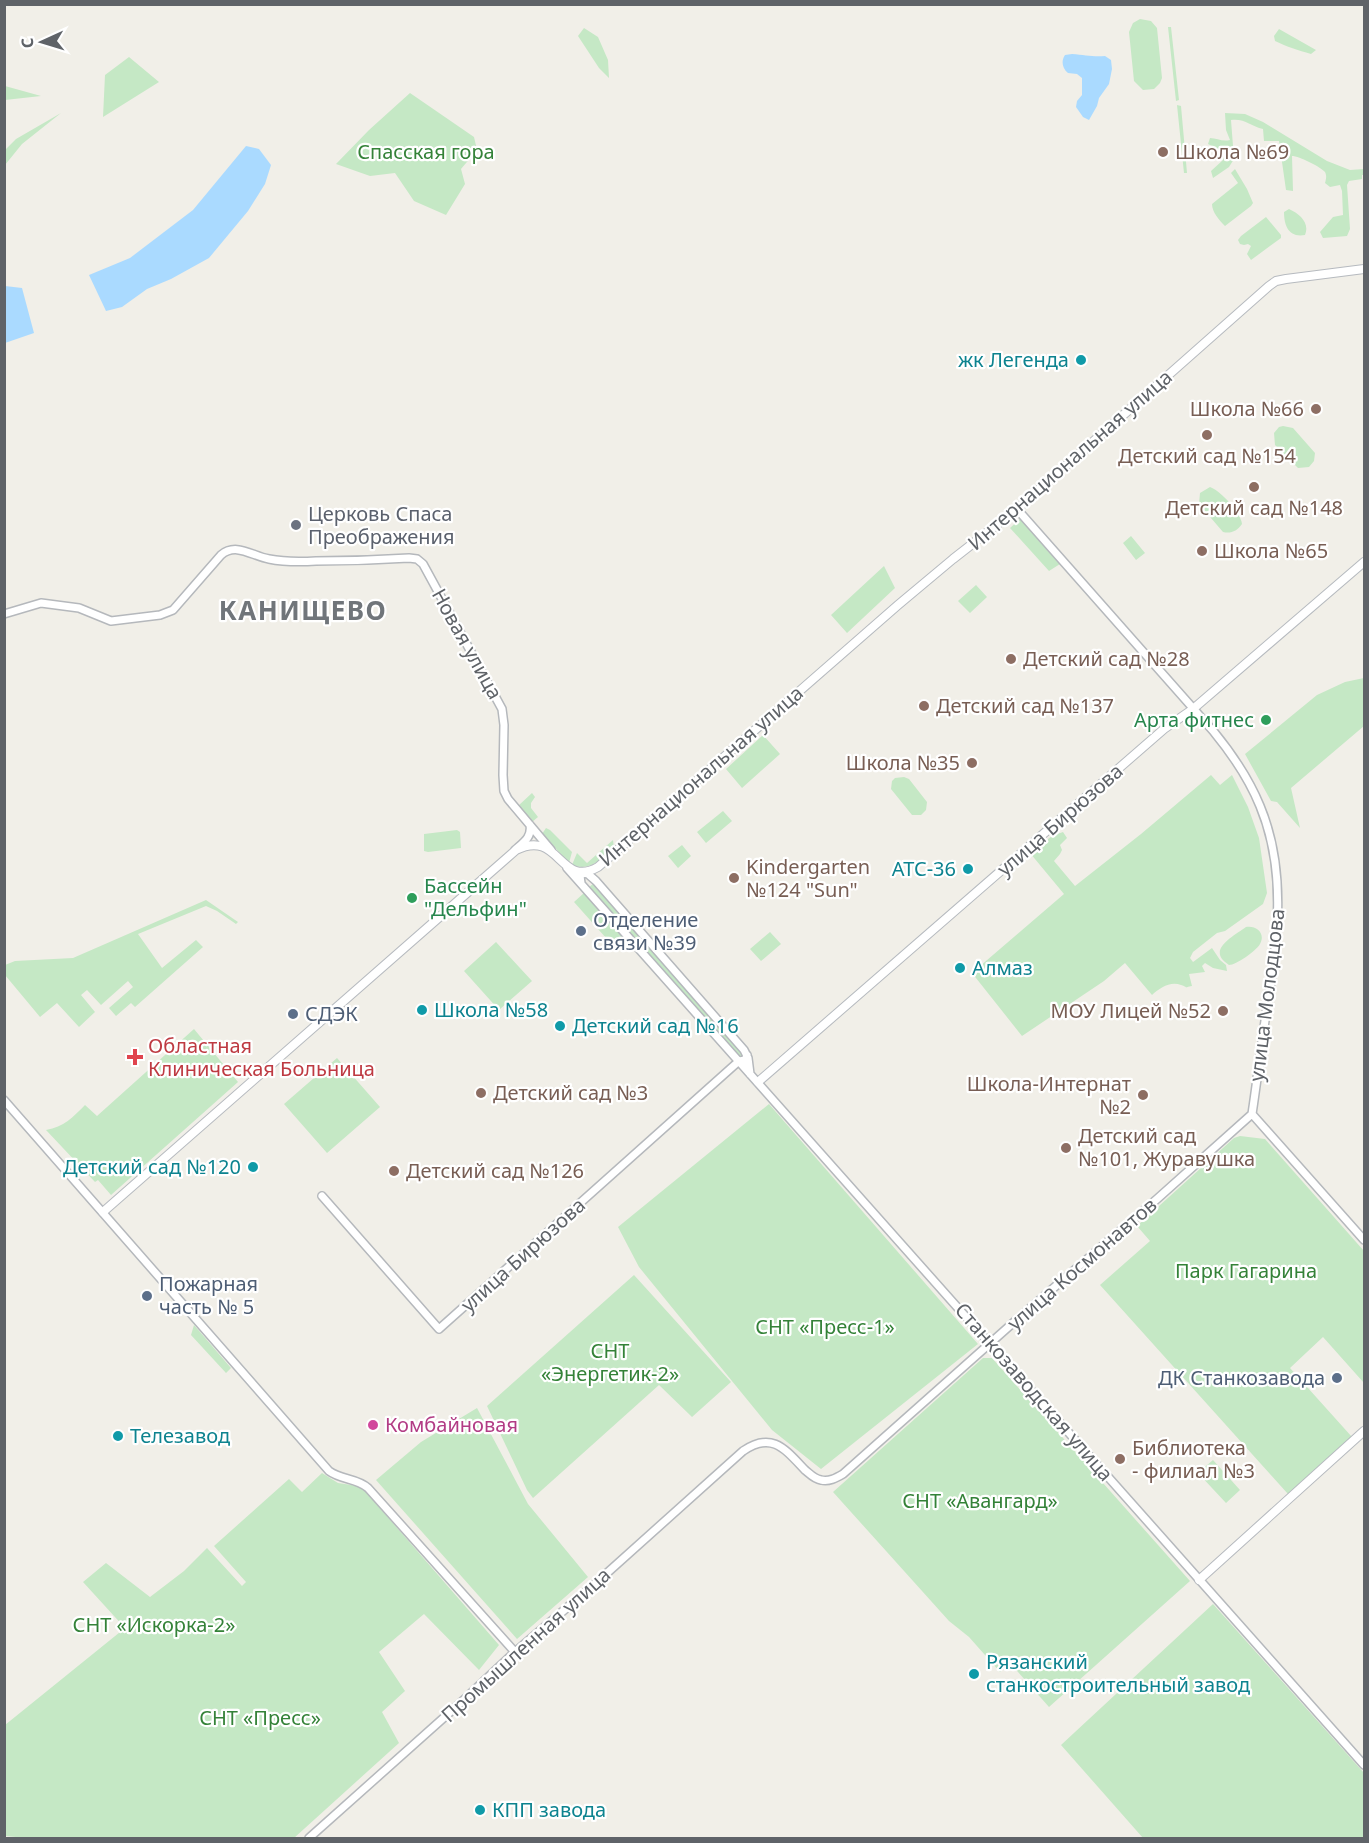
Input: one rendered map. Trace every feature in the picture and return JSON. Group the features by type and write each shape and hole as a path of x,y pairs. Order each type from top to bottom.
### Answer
{"main road":[{"name":"Интернациональная улица","path":"553,853 565,865 577,872 584,873 598,867 898,604 1017,509 1269,286 1276,281 1286,279 1365,270"},
{"name":"улица Бирюзова","path":"758,1082 1164,729 1193,709 1365,562"},
{"path":"103,1212 510,855 523,846 531,845 547,848 553,853"},
{"path":"1199,1580 1365,1431"}],"street":[{"name":"улица Молодцова","path":"1017,509 1225,746 1252,789 1268,827 1277,871 1278,920 1252,1114"},
{"name":"Новая улица","path":"4,614 41,603 79,608 111,621 160,615 173,610 225,551 238,549 269,559 298,562 417,559 423,564 502,709 504,791 508,799 553,853"},
{"path":"510,855 528,838 531,832 530,825"},
{"name":"Станкозаводская улица","path":"565,865 1365,1765"},
{"path":"596,881 594,874 598,867"},
{"path":"581,884 580,876 584,873 596,881 747,1055 750,1074"},
{"path":"739,1061 745,1060 747,1055"},
{"name":"улица Бирюзова","path":"322,1196 439,1329 739,1061"},
{"path":"4,1100 322,1463 333,1474 359,1481 368,1488 515,1652"},
{"path":"1252,1114 1365,1240"},
{"name":"улица Космонавтов","path":"743,1452 756,1443 779,1445 814,1478 827,1480 843,1474 1252,1114"},
{"name":"Промышленная улица","path":"309,1839 515,1652 743,1452"}],"green space":[{"path":"1140,19 1151,21 1157,28 1162,78 1154,89 1143,90 1134,81 1129,32 1133,23"},
{"path":"1168,27 1171,27 1179,100 1176,101"},
{"path":"584,28 598,37 608,60 609,78 599,68 578,36"},
{"path":"1279,29 1316,50 1311,54 1275,41 1274,36"},
{"path":"129,57 159,82 103,117 105,75"},
{"path":"5,86 41,96 5,100"},
{"name":"Спасская гора","path":"410,93 474,137 477,150 461,169 465,184 446,215 414,201 395,173 370,176 336,164"},
{"path":"1177,105 1181,106 1187,173 1184,173"},
{"path":"61,113 22,144 5,165 5,150 16,139"},
{"path":"1225,113 1245,114 1263,122 1327,161 1350,170 1364,169 1362,179 1349,181 1347,185 1350,229 1347,236 1323,238 1320,232 1333,217 1343,215 1340,185 1330,187 1325,183 1326,175 1323,170 1292,156 1293,191 1286,190 1279,141 1264,141 1263,129 1244,121 1231,120 1234,159 1229,167 1213,178 1211,171 1223,160 1224,152 1208,144 1210,138 1230,140 1226,130"},
{"path":"1235,169 1253,203 1225,226 1218,219 1212,204 1238,183 1231,173"},
{"path":"1289,209 1303,219 1306,227 1305,235 1295,235 1288,230 1284,212"},
{"path":"1266,217 1281,238 1251,260 1247,254 1251,246 1240,244 1238,240"},
{"path":"1283,426 1293,428 1315,453 1314,461 1309,467 1298,468 1275,445 1274,433"},
{"path":"1210,487 1224,497 1238,514 1242,524 1236,530 1229,533 1223,532 1199,504 1200,493"},
{"path":"1020,519 1060,564 1049,571 1010,528"},
{"path":"1131,536 1145,553 1136,560 1123,543"},
{"path":"884,566 895,588 847,633 831,615"},
{"path":"976,585 987,597 970,613 958,601"},
{"path":"1364,678 1364,726 1291,788 1300,828 1277,802 1271,801 1245,754 1317,695 1345,682"},
{"path":"763,735 780,754 742,788 726,769"},
{"path":"1211,775 1220,785 1232,775 1248,807 1259,838 1267,893 1263,904 1225,931 1217,933 1193,952 1190,958 1193,962 1212,948 1226,965 1227,971 1213,968 1205,963 1202,966 1205,972 1189,974 1192,986 1169,985 1152,995 1125,963 1104,981 1022,1036 972,973 1064,894 1030,853 1052,836 1063,832 1067,838 1060,845 1062,850 1054,861 1075,886"},
{"path":"895,778 909,779 927,802 926,810 921,815 912,815 891,789"},
{"path":"532,793 535,797 531,808 538,817 532,822 518,806"},
{"path":"723,811 732,821 706,843 697,832"},
{"path":"546,828 572,852 569,863 542,834"},
{"path":"457,830 460,832 461,848 424,851 424,834"},
{"path":"613,840 614,848 595,863 584,867 572,865 577,853 587,863"},
{"path":"682,845 691,856 678,868 668,856"},
{"path":"594,883 745,1055 740,1060 588,888"},
{"path":"584,893 625,939 614,947 574,902"},
{"path":"206,900 238,922 236,924 206,906 138,934 162,968 196,940 203,947 135,1007 131,1003 116,1016 109,1008 133,987 128,981 101,1005 87,990 81,995 95,1012 79,1027 57,1003 40,1017 5,975 5,965 15,961 73,958"},
{"path":"1246,927 1253,927 1259,931 1262,940 1246,957 1229,965 1222,959 1221,949 1229,939"},
{"path":"770,932 781,944 761,961 750,949"},
{"path":"496,942 532,981 499,1010 464,971"},
{"path":"194,1029 238,1082 111,1195 98,1180 95,1182 46,1130 63,1124 85,1105 97,1116"},
{"path":"337,1058 380,1107 327,1153 284,1104"},
{"name":"СНТ «Пресс-1»","path":"769,1104 978,1344 821,1469 772,1430 639,1267 618,1227"},
{"name":"Парк Гагарина","path":"1240,1136 1265,1139 1364,1251 1364,1383 1323,1337 1290,1368 1352,1437 1288,1494 1100,1285 1150,1241 1137,1226 1234,1138"},
{"name":"СНТ «Энергетик-2»","path":"634,1275 731,1382 692,1417 659,1385 533,1498 487,1406"},
{"path":"194,1325 231,1368 226,1373 191,1335"},
{"name":"СНТ «Авангард»","path":"983,1358 992,1358 1190,1581 1049,1707 1010,1663 1000,1672 969,1637 949,1621 833,1492"},
{"path":"477,1408 528,1504 588,1577 517,1639 376,1480 421,1442"},
{"path":"1213,1460 1240,1490 1226,1503 1198,1473"},
{"name":"СНТ «Пресс»","path":"322,1473 338,1483 358,1486 365,1491 499,1645 479,1670 424,1614 379,1652 405,1691 382,1712 399,1743 294,1838 26,1838 5,1836 5,1725 125,1628 83,1582 106,1563 150,1597 184,1571 207,1548 242,1586 246,1582 214,1546 289,1479 302,1492"},
{"path":"1213,1604 1364,1773 1364,1838 1143,1838 1061,1745"}],"water":[{"path":"1065,55 1105,56 1111,60 1109,84 1099,98 1089,120 1083,117 1076,107 1082,95 1082,78 1064,69"},
{"path":"246,146 259,149 271,165 265,184 248,211 209,258 147,289 122,307 106,311 89,275 130,258 193,210"},
{"path":"5,286 22,288 34,333 5,343"}],"place":[{"name":"Школа №69","path":"1163,152"},
{"name":"жк Легенда","path":"1081,360"},
{"name":"Школа №66","path":"1316,409"},
{"name":"Детский сад №154","path":"1207,435"},
{"name":"Детский сад №148","path":"1254,487"},
{"name":"Церковь Спаса Преображения","path":"296,525"},
{"name":"Школа №65","path":"1202,551"},
{"name":"Детский сад №28","path":"1011,659"},
{"name":"Детский сад №137","path":"924,706"},
{"name":"Арта фитнес","path":"1266,720"},
{"name":"Школа №35","path":"972,763"},
{"name":"АТС-36","path":"968,869"},
{"name":"Kindergarten №124 \"Sun\"","path":"734,878"},
{"name":"Бассейн \"Дельфин\"","path":"412,898"},
{"name":"Отделение связи №39","path":"581,931"},
{"name":"Алмаз","path":"960,968"},
{"name":"Школа №58","path":"422,1010"},
{"name":"МОУ Лицей №52","path":"1223,1011"},
{"name":"СДЭК","path":"293,1014"},
{"name":"Детский сад №16","path":"560,1026"},
{"name":"Областная Клиническая Больница","path":"135,1057"},
{"name":"Детский сад №3","path":"481,1093"},
{"name":"Школа-Интернат №2","path":"1143,1095"},
{"name":"Детский сад №101, Журавушка","path":"1066,1148"},
{"name":"Детский сад №120","path":"253,1167"},
{"name":"Детский сад №126","path":"394,1171"},
{"name":"Пожарная часть № 5","path":"147,1296"},
{"name":"ДК Станкозавода","path":"1337,1378"},
{"name":"Комбайновая","path":"373,1425"},
{"name":"Телезавод","path":"118,1436"},
{"name":"Библиотека - филиал №3","path":"1120,1459"},
{"name":"Рязанский станкостроительный завод","path":"974,1674"},
{"name":"КПП завода","path":"480,1810"}],"district":[{"name":"КАНИЩЕВО","path":"303,611"}],"park label":[{"name":"СНТ «Искорка-2»","path":"154,1625"}]}
